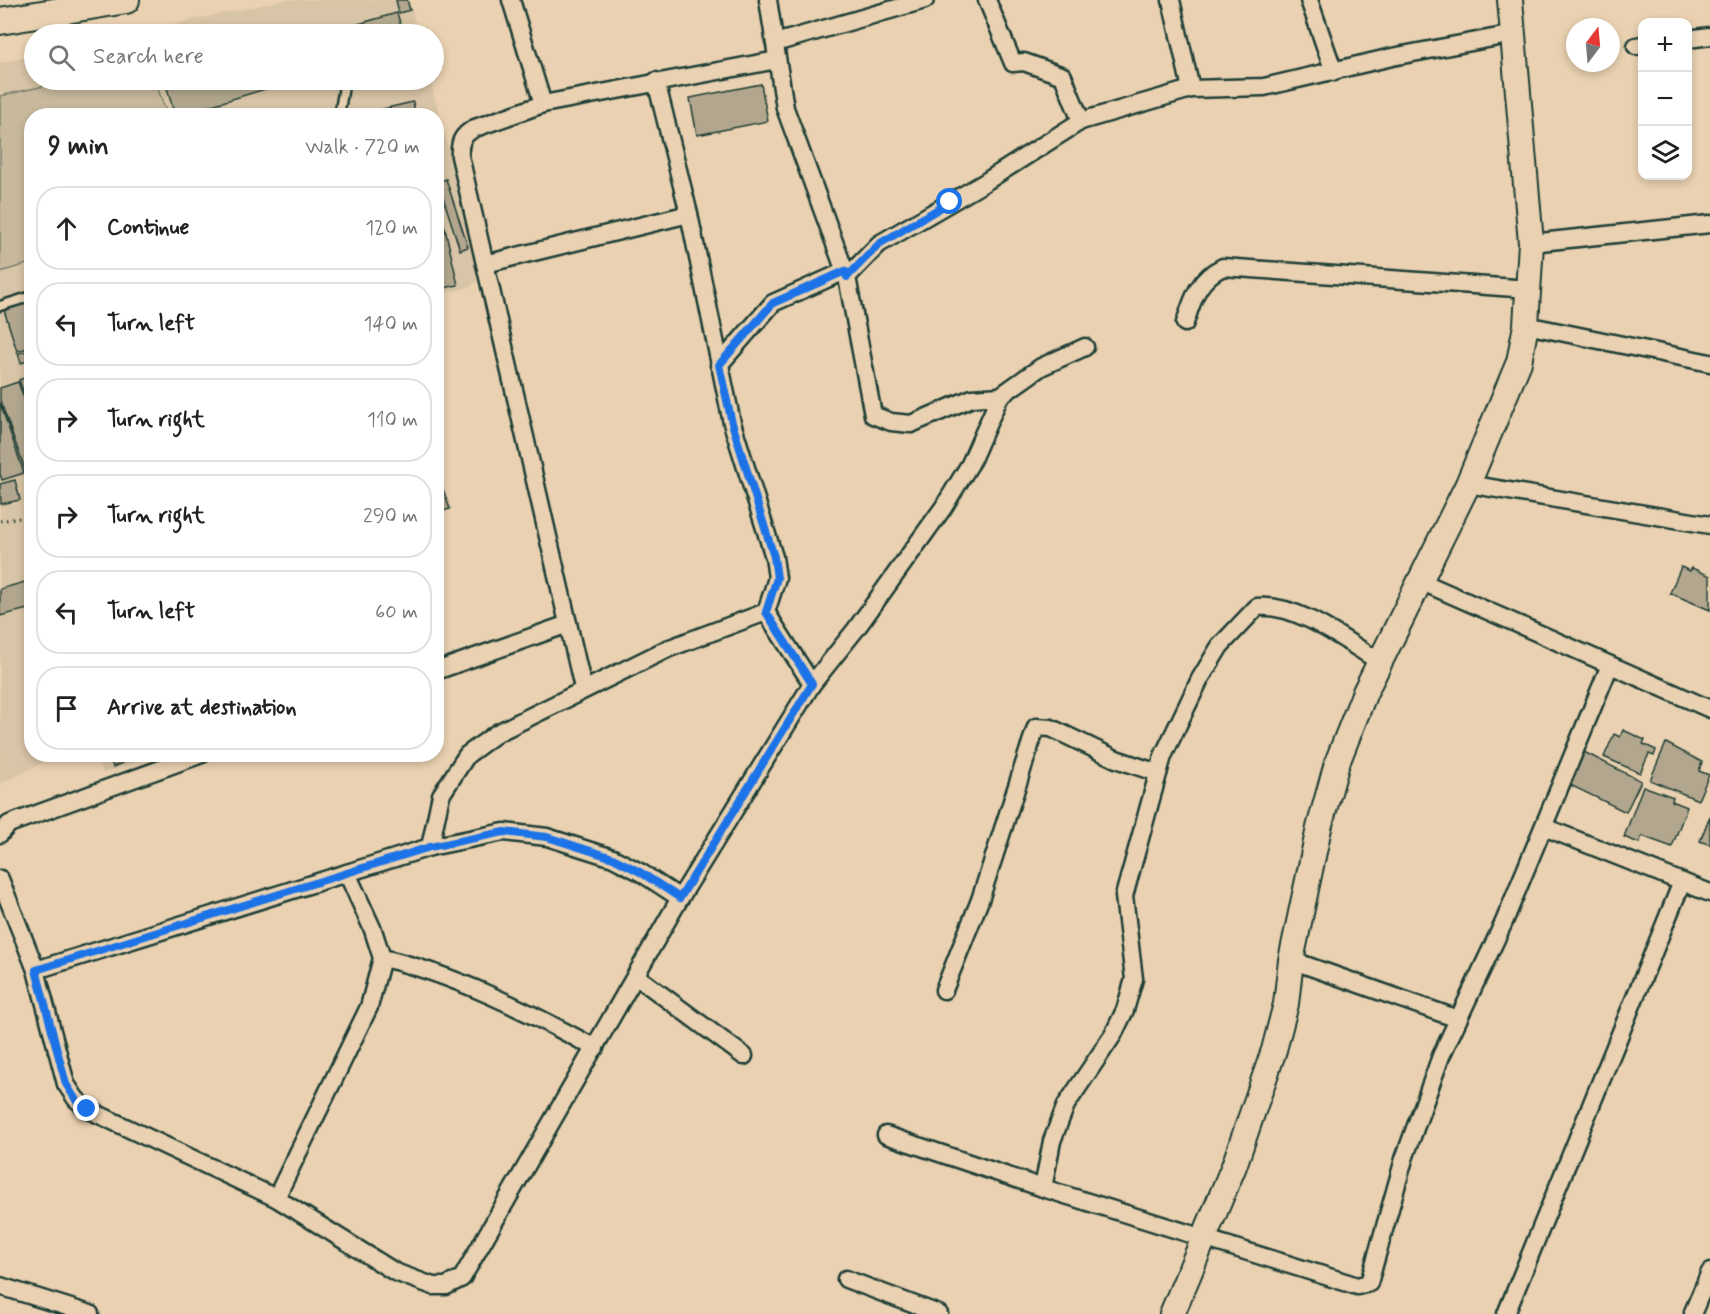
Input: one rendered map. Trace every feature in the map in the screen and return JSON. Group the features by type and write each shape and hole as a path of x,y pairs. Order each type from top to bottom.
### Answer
{"main road":[{"path":"0,21 126,0"}],"street":[{"path":"511,0 543,104"},
{"path":"768,0 785,108 846,274 873,415 891,422 911,424 972,398 1000,396"},
{"path":"583,688 459,144 466,133 475,128 543,104 656,81 776,52 924,0"},
{"path":"987,0 1013,63 1024,62 1063,76 1081,121"},
{"path":"1171,0 1191,88"},
{"path":"1309,0 1334,72"},
{"path":"1172,1314 1234,1166 1274,1050 1286,1004 1291,960 1318,828 1337,763 1365,692 1468,484 1519,362 1526,325 1531,243 1510,0"},
{"path":"719,365 773,303 846,274 879,244 982,184 1081,121 1191,88 1264,87 1392,57 1514,34"},
{"path":"1692,38 1710,36"},
{"path":"656,81 689,214 732,423 774,557 777,578 766,612"},
{"path":"485,264 689,214"},
{"path":"1531,243 1710,224"},
{"path":"1185,323 1199,284 1210,273 1222,267 1529,289"},
{"path":"1526,325 1710,363"},
{"path":"0,879 36,970 66,1084 76,1100 87,1109 276,1198 395,1272 433,1286 446,1286 462,1278 680,898 812,684 856,629 943,508 970,464 1000,396 1041,367 1085,347"},
{"path":"1468,484 1710,525"},
{"path":"1420,581 1710,709"},
{"path":"1043,1188 1052,1141 1066,1105 1113,1035 1125,1010 1134,979 1124,896 1163,756 1200,679 1220,646 1257,607 1273,606 1295,612 1380,662"},
{"path":"766,612 812,684"},
{"path":"430,847 441,795 467,755 497,733 667,648 766,612"},
{"path":"444,668 568,624"},
{"path":"886,1135 1043,1188 1348,1283 1364,1286 1369,1283 1404,1159 1441,1056 1504,922 1610,665"},
{"path":"944,990 980,900 1036,727 1051,728 1116,759 1158,773"},
{"path":"0,834 9,824 180,762"},
{"path":"1544,827 1710,893"},
{"path":"36,970 430,847 504,832 547,837 613,858 640,872 680,898"},
{"path":"276,1198 369,1007 382,958 373,930 346,873"},
{"path":"1506,1314 1682,882"},
{"path":"382,958 420,966 544,1020 595,1048"},
{"path":"1291,960 1458,1020"},
{"path":"636,976 744,1056"},
{"path":"1693,1312 1710,1272"},
{"path":"846,1279 939,1314"},
{"path":"0,1286 90,1314"}],"lane":[{"path":"340,108 343,90"},
{"path":"0,306 24,298"}],"path":[{"path":"0,521 24,517"}],"shaded area":[{"path":"285,0 409,0 415,24 174,24"},
{"path":"24,57 24,90 433,90 437,108 24,108 24,762 44,762 0,784 0,63"},
{"path":"26,90 158,90 165,108 24,108 24,265 0,272 0,96"},
{"path":"444,133 480,269 478,280 470,287 444,293"},
{"path":"97,762 136,762 104,773"}],"building":[{"path":"396,0 407,0 410,10 399,13"},
{"path":"397,13 400,24 358,24"},
{"path":"761,84 768,121 697,135 690,98"},
{"path":"168,90 262,90 202,108 173,108"},
{"path":"413,102 414,108 387,108"},
{"path":"446,179 468,247 460,250 444,201 444,180"},
{"path":"444,225 458,285 444,288"},
{"path":"24,304 24,349 17,351 4,310"},
{"path":"24,352 24,362 21,363 18,353"},
{"path":"24,378 24,394 19,380"},
{"path":"18,382 24,398 24,467 0,400 0,388"},
{"path":"0,403 24,473 2,480 0,474"},
{"path":"15,480 20,500 1,504 0,484"},
{"path":"444,492 450,509 444,511"},
{"path":"1681,567 1690,571 1692,568 1710,576 1710,610 1670,593"},
{"path":"24,582 24,610 0,616 0,589"},
{"path":"1623,730 1645,740 1643,744 1656,750 1654,756 1649,754 1640,773 1604,757 1614,734 1620,737"},
{"path":"1666,743 1702,762 1699,771 1709,775 1698,800 1650,780"},
{"path":"1582,751 1641,781 1626,812 1566,783"},
{"path":"111,762 125,762 113,767"},
{"path":"1643,786 1673,797 1672,801 1687,807 1672,847 1642,836 1639,843 1624,837"},
{"path":"1710,816 1710,845 1700,841"}],"route":[{"path":"87,1109 76,1100 66,1084 36,970 430,847 504,832 547,837 613,858 640,872 680,898 812,684 766,612 777,578 774,557 732,423 719,365 773,303 845,271 847,277 879,244 950,202"}]}
